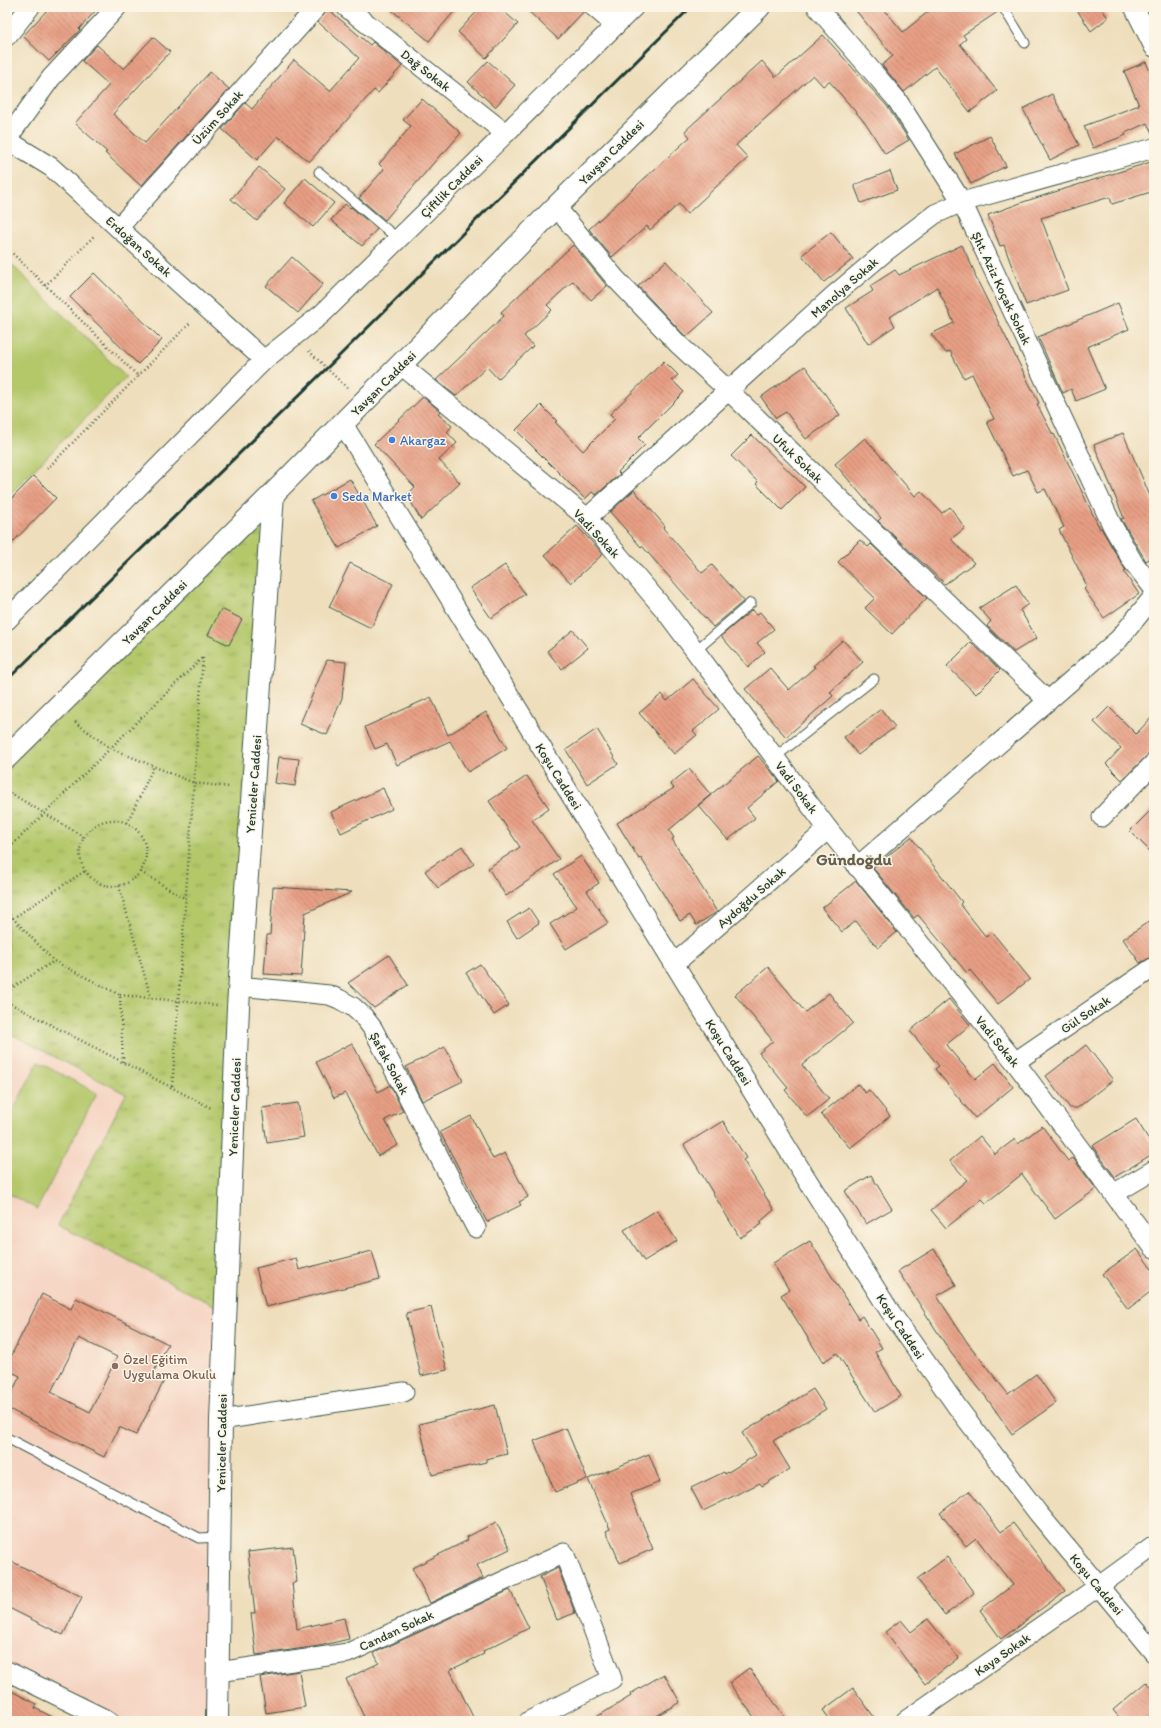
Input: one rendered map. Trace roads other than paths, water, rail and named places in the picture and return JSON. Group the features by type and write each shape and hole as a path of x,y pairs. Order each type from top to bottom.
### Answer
{"street":[{"path":"7,36 30,7"},
{"path":"7,140 51,78 117,7"},
{"name":"Üzüm Sokak","path":"114,224 317,7"},
{"name":"Dağ Sokak","path":"346,7 505,133"},
{"path":"594,7 615,25"},
{"name":"Çiftlik Caddesi","path":"7,620 264,360 322,314 634,7"},
{"name":"Yavşan Caddesi","path":"7,757 363,404 556,207 759,7"},
{"name":"Şht. Aziz Koçak Sokak","path":"818,7 897,100 962,202 1112,525 1133,562 1154,589"},
{"path":"1134,7 1154,48"},
{"name":"Erdoğan Sokak","path":"7,140 51,167 264,360"},
{"name":"Manolya Sokak","path":"588,518 833,296 885,252 935,214 962,202 1154,148"},
{"name":"Ufuk Sokak","path":"556,207 615,278 678,344 728,390 1048,701"},
{"name":"Vadi Sokak","path":"401,365 588,518 664,609 857,867 1015,1062 1115,1193 1154,1248"},
{"name":"Koşu Caddesi","path":"343,424 674,964 890,1310 962,1414 1038,1513 1154,1653"},
{"name":"Yeniceler Caddesi","path":"217,1721 221,1420 238,997 273,494"},
{"path":"857,867 1119,639 1154,596"},
{"path":"1102,817 1154,763"},
{"name":"Aydoğdu Sokak","path":"674,964 828,829"},
{"name":"Gül Sokak","path":"1015,1062 1154,967"},
{"name":"Şafak Sokak","path":"238,997 329,995 347,1003 363,1016 373,1029 476,1228"},
{"path":"1115,1193 1154,1170"},
{"path":"221,1420 404,1392"},
{"name":"Kaya Sokak","path":"905,1721 1154,1546"},
{"name":"Candan Sokak","path":"218,1672 348,1653 564,1553 612,1679 529,1721"},
{"path":"7,1671 109,1721"}],"lane":[{"path":"1003,7 1026,43"},
{"path":"319,172 398,239"},
{"path":"695,651 751,602"},
{"path":"774,758 874,679"},
{"path":"7,1438 199,1538 220,1537"}],"railway":[{"path":"7,680 327,368 691,7"}],"place":[{"name":"Akargaz","path":"392,440"},
{"name":"Seda Market","path":"334,496"},
{"name":"Özel Eğitim Uygulama Okulu","path":"115,1366"}],"district":[{"name":"Gündoğdu","path":"854,859"}]}
